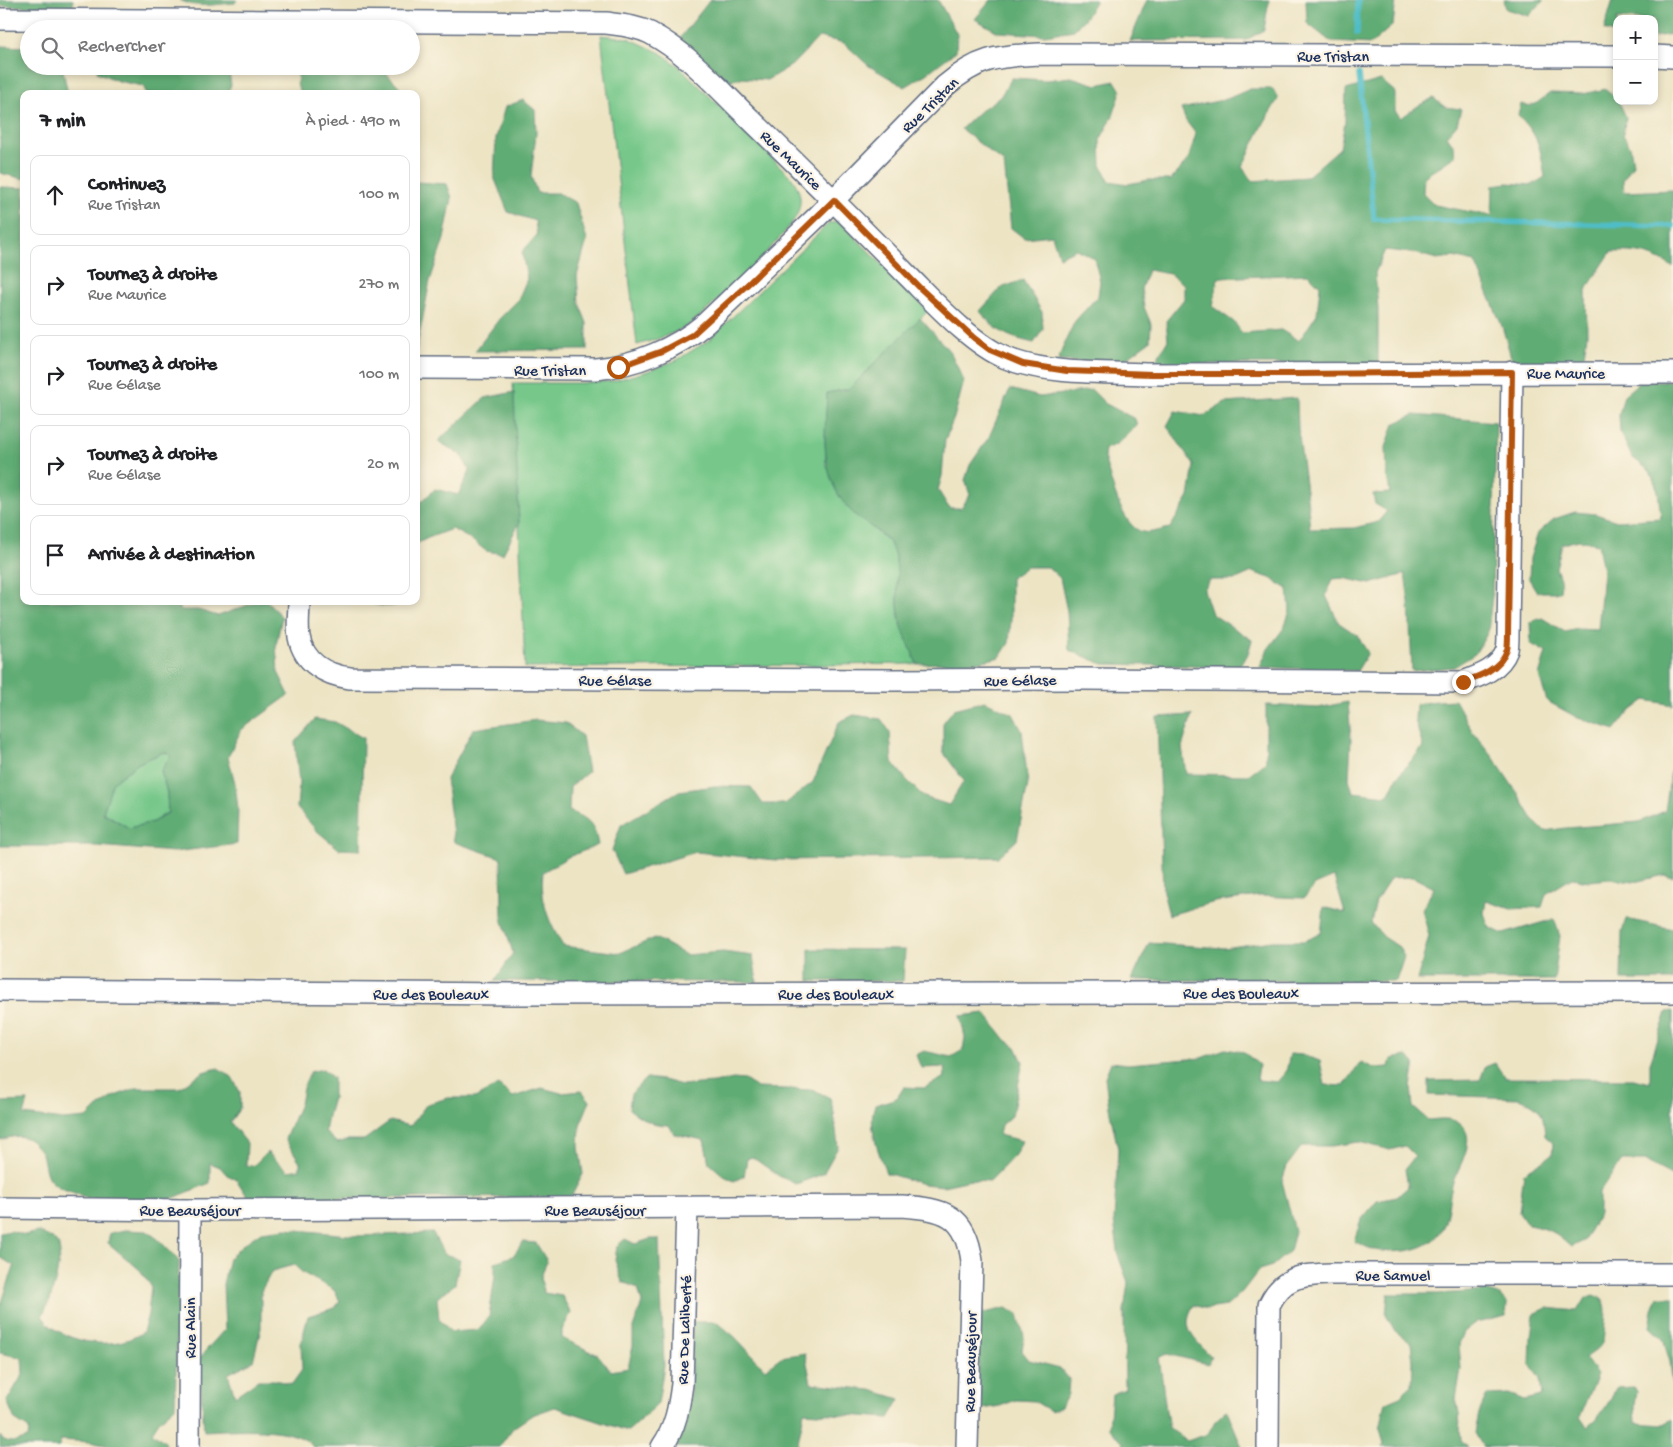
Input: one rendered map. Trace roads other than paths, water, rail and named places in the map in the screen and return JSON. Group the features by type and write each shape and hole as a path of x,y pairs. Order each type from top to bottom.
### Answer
{"street":[{"name":"Rue Maurice","path":"0,19 149,20"},
{"name":"Rue Maurice","path":"420,22 596,23 631,26 649,33 688,59 834,200 920,288 974,338 990,350 1023,364 1067,371 1152,374 1673,373"},
{"name":"Rue Tristan","path":"420,368 596,369 618,367 679,343 706,323 834,200 945,86 962,72 978,63 996,58 1038,54 1613,56"},
{"path":"1658,56 1673,56"},
{"name":"Rue Gélase","path":"299,605 299,638 305,652 322,671 350,678 1080,679 1463,682 1490,671 1507,650 1512,372"},
{"name":"Rue des Bouleaux","path":"0,990 516,994 1673,992"},
{"name":"Rue Beauséjour","path":"0,1208 190,1210 902,1206 942,1211 951,1216 958,1224 965,1236 972,1261 968,1447"},
{"name":"Rue De Laliberté","path":"662,1447 675,1424 679,1406 682,1374 687,1208"},
{"name":"Rue Alain","path":"189,1447 190,1210"},
{"name":"Rue Samuel","path":"1268,1447 1269,1305 1276,1292 1286,1282 1299,1277 1331,1274 1673,1274"}],"waterway":[{"path":"1357,33 1358,0"},
{"path":"1359,74 1374,219 1673,226"}]}
